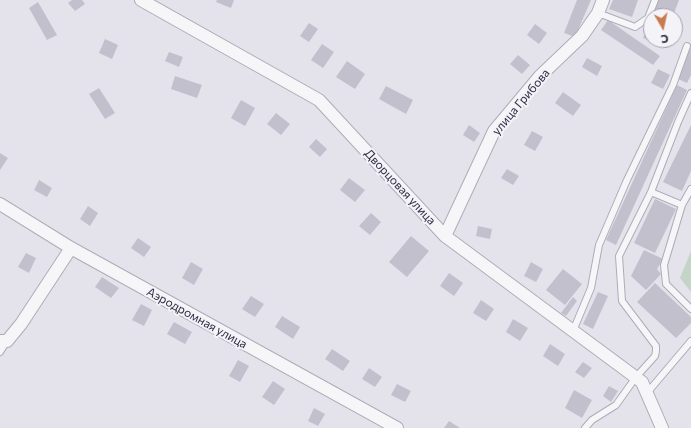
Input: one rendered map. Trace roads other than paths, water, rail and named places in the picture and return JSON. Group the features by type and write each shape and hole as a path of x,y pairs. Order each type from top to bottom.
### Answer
{"street":[{"name":"Дворцовая улица","path":"140,0 319,100 445,236 642,382 662,428"},
{"name":"улица Грибова","path":"445,236 494,131 540,76 582,36 598,13 603,0"},
{"name":"Аэродромная улица","path":"0,204 71,248 397,428"},
{"path":"3,341 21,324 71,248"}],"lane":[{"path":"598,13 635,27 648,18 655,0"},
{"path":"573,330 591,288 599,244 627,180 673,85 687,46"},
{"path":"585,428 592,420 616,405 636,377 655,356 656,346 622,301 619,256 651,192 691,93"},
{"path":"691,189 682,205 664,265 666,284 691,309"},
{"path":"651,192 682,205"},
{"path":"0,352 3,341"},
{"path":"646,393 691,341"}]}
